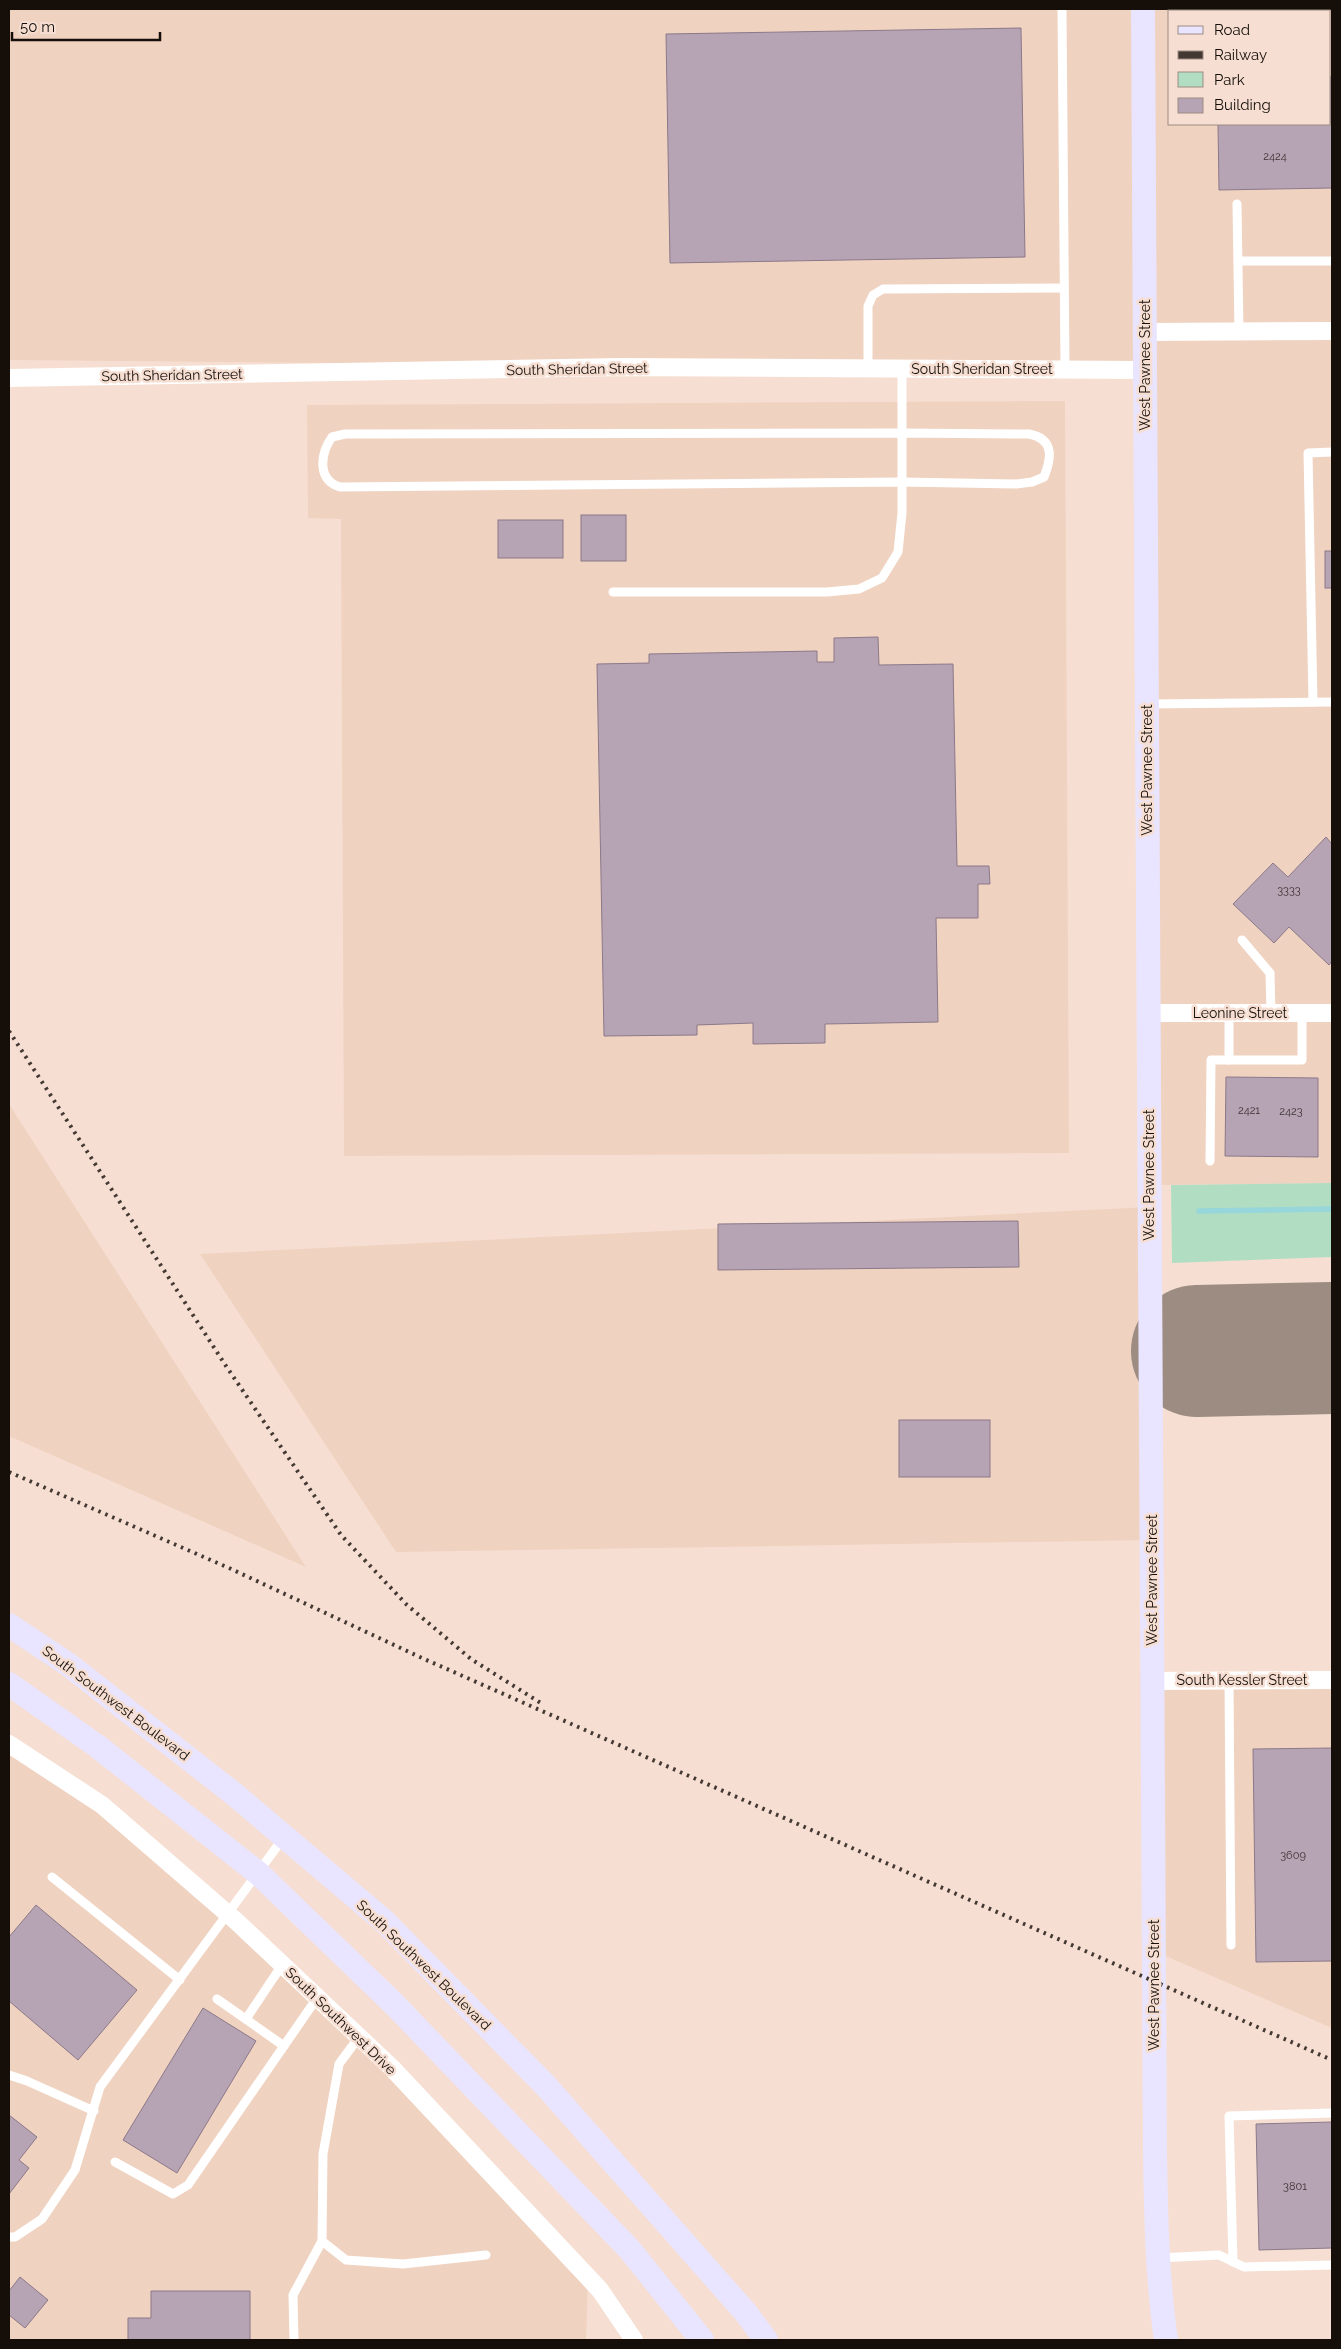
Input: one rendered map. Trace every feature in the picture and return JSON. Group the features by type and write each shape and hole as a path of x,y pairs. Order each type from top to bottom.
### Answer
{"main road":[{"name":"West Pawnee Street","path":"1142,9 1155,2153 1158,2258 1166,2340"},
{"name":"South Southwest Boulevard","path":"9,1625 69,1666 234,1794 384,1921 546,2086 746,2313 766,2340"},
{"path":"9,1684 97,1746 258,1873 395,2005 616,2236 702,2340"}],"street":[{"path":"1144,332 1332,331"},
{"name":"South Sheridan Street","path":"9,378 619,367 1145,370"},
{"name":"Leonine Street","path":"1148,1013 1332,1013"},
{"name":"South Kessler Street","path":"1152,1680 1332,1680"},
{"name":"South Southwest Drive","path":"9,1744 102,1805 228,1914 392,2068 600,2290 634,2340"}],"lane":[{"path":"1062,9 1065,369"},
{"path":"1237,204 1239,331"},
{"path":"1239,261 1332,261"},
{"path":"868,368 868,306 873,295 883,289 1064,288"},
{"path":"613,592 827,592 859,589 882,578 898,552 902,513 902,368"},
{"path":"902,433 1029,434 1041,436 1048,446 1050,463 1044,477 1032,482 1016,484 902,482 340,487 330,484 324,476 325,447 332,437 345,434 902,433"},
{"path":"1313,702 1308,452 1332,452"},
{"path":"1146,704 1332,702"},
{"path":"1242,940 1270,972 1271,1013"},
{"path":"1229,1013 1229,1060"},
{"path":"1210,1161 1211,1060 1302,1060 1302,1013"},
{"path":"1229,1680 1231,1945"},
{"path":"9,2237 15,2237 42,2219 75,2170 100,2087 284,1837"},
{"path":"52,1877 180,1980"},
{"path":"246,2019 282,1965"},
{"path":"115,2162 173,2194 188,2185 318,1998"},
{"path":"217,1999 284,2046"},
{"path":"294,2340 293,2295 322,2241 323,2154 339,2064 359,2037"},
{"path":"9,2075 94,2111"},
{"path":"1233,2262 1229,2116 1332,2113"},
{"path":"322,2241 346,2260 403,2264 486,2255"},
{"path":"1158,2258 1219,2255 1244,2267 1332,2265"}],"shaded area":[{"path":"9,9 1332,9 1332,1183 1149,1185 1145,370 9,360"},
{"path":"1065,401 1069,1153 344,1156 341,519 308,518 307,405"},
{"path":"9,1104 306,1567 9,1436"},
{"path":"1149,1207 1151,1540 396,1552 200,1254"},
{"path":"1332,1680 1332,2028 1154,1951 1152,1681"},
{"path":"9,1745 102,1805 228,1914 588,2277 586,2340 9,2340"}],"green space":[{"path":"1332,1183 1332,1257 1172,1263 1171,1185"}],"building":[{"path":"1021,28 1025,257 670,263 666,34"},
{"path":"1332,77 1332,188 1219,190 1218,125 1331,125"},
{"path":"581,515 626,515 626,561 581,561"},
{"path":"498,520 563,520 563,558 498,558"},
{"path":"1325,551 1332,551 1332,588 1325,588"},
{"path":"878,637 879,665 953,664 957,866 989,866 990,884 978,884 978,918 936,918 938,1022 825,1024 825,1043 753,1044 753,1023 697,1025 697,1035 604,1036 597,664 649,663 649,654 817,651 817,662 834,662 834,638"},
{"path":"1326,837 1332,844 1332,961 1329,965 1289,927 1274,943 1233,904 1273,863 1288,877"},
{"path":"1226,1077 1318,1078 1318,1157 1225,1156"},
{"path":"1018,1221 1019,1267 718,1270 718,1224"},
{"path":"899,1420 990,1420 990,1477 899,1477"},
{"path":"1332,1748 1332,1961 1256,1962 1253,1749"},
{"path":"36,1905 137,1990 78,2060 9,2001 9,1937"},
{"path":"203,2008 256,2041 177,2173 123,2140"},
{"path":"9,2115 37,2137 19,2160 29,2168 9,2194"},
{"path":"1332,2122 1332,2248 1259,2250 1256,2124"},
{"path":"20,2277 48,2300 25,2328 9,2315 9,2291"},
{"path":"151,2291 250,2291 250,2340 128,2340 128,2318 151,2318"}],"waterway":[{"path":"1199,1211 1332,1209"}],"runway":[{"path":"1197,1351 1332,1348"}],"railway":[{"path":"9,1031 226,1366 341,1535 407,1605 471,1659 544,1705"},
{"path":"9,1472 229,1568 422,1658 1332,2060"}]}
